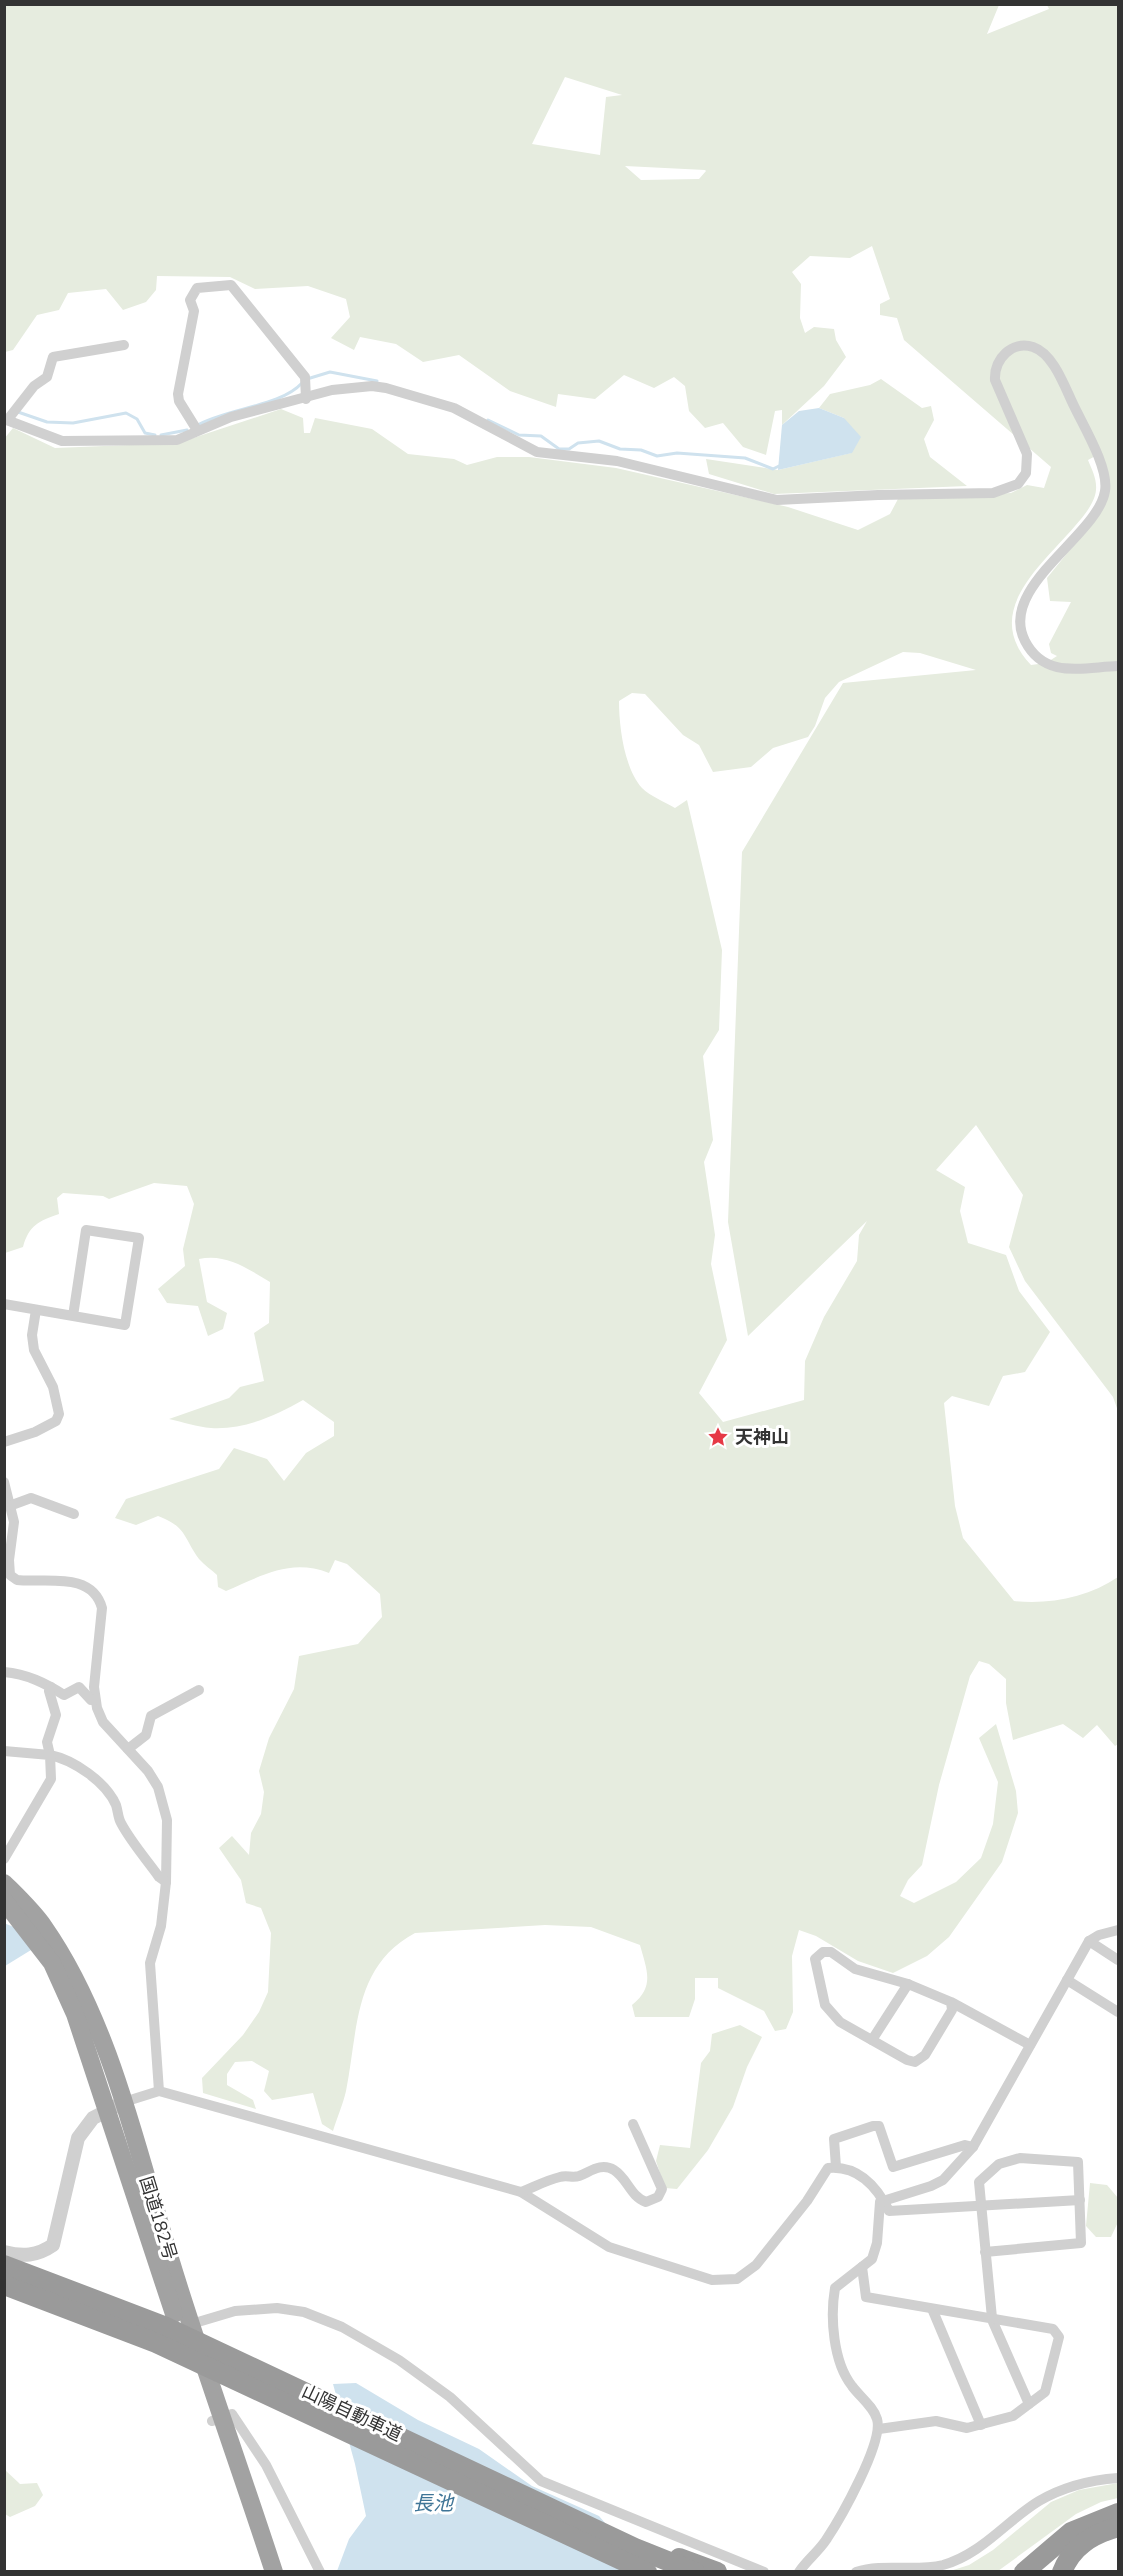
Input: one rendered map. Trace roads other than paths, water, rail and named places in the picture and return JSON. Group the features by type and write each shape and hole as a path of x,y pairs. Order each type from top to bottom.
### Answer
{"highway":[{"name":"国道182号","path":"4,1883 43,1924 63,1957 87,2006 115,2106 185,2326 274,2571"},
{"name":"国道182号","path":"4,1901 52,1963 115,2106"},
{"name":"山陽自動車道","path":"4,2265 174,2330 589,2526 695,2571"},
{"name":"山陽自動車道","path":"4,2285 156,2343 647,2571"},
{"name":"国道182号","path":"217,2419 261,2571"},
{"path":"1024,2571 1071,2532 1119,2513"},
{"path":"589,2526 717,2571"},
{"path":"1062,2571 1076,2549 1089,2538 1119,2527"}],"street":[{"path":"197,430 179,401 178,394 194,312 190,300 197,288 231,285 305,377 306,399"},
{"path":"124,345 53,357 47,377 34,386 7,418 51,438 72,442 177,440 231,417 306,399 332,390 372,386 454,408 537,452 617,461 777,500 993,493 1018,484 1028,465 1027,453 995,380 995,372 1001,357 1008,351 1016,346 1034,347 1049,360 1064,387 1095,451 1105,478 1105,491 1095,511 1025,598 1021,631 1029,649 1043,661 1057,668 1082,670 1119,666"},
{"path":"4,1304 36,1310 125,1325 139,1238 86,1230 73,1316"},
{"path":"4,1442 35,1432 56,1421 59,1414 48,1372 33,1350 32,1335 36,1310"},
{"path":"4,1482 12,1505 14,1522 7,1559 10,1575 17,1580 78,1583 93,1589 100,1598 102,1608 94,1687 95,1700 103,1722 148,1772 163,1802 168,1838 166,1882 161,1926 150,1963 159,2091"},
{"path":"12,1505 31,1498 74,1514"},
{"path":"4,1672 18,1673 64,1695 80,1687 91,1700 95,1700"},
{"path":"4,1859 51,1779 47,1742 56,1715 51,1687"},
{"path":"128,1749 146,1735 151,1716 199,1690"},
{"path":"4,1751 50,1755 69,1761 98,1783 115,1803 120,1822 159,1877 166,1882"},
{"path":"799,2571 826,2540 848,2501 859,2481 879,2429 874,2411 846,2377 836,2344 833,2300 835,2288 872,2259 876,2252 880,2202 883,2199 932,2186 942,2180 973,2147 1089,1941 1099,1935 1119,1930"},
{"path":"1089,1941 1119,1960"},
{"path":"951,2002 952,2010 925,2055 915,2062 907,2060 840,2022 825,2005 815,1959 823,1952 831,1952 855,1969 908,1984 951,2002 1030,2045"},
{"path":"1067,1980 1119,2013"},
{"path":"872,2040 908,1984"},
{"path":"4,2252 16,2255 40,2253 52,2245 78,2138 93,2118 115,2106 159,2091 521,2192 609,2247 712,2280 728,2281 743,2276 756,2265 807,2201 823,2172 828,2168 836,2167 870,2182 889,2211 1080,2200"},
{"path":"521,2192 562,2176 578,2176 594,2168 607,2168 614,2170 625,2180 635,2198 646,2202 658,2197 662,2188 633,2124"},
{"path":"836,2167 834,2139 873,2126 879,2126 893,2167 965,2145 973,2147"},
{"path":"985,2252 1082,2243 1078,2163 1020,2158 999,2163 979,2182 985,2252 992,2318 1029,2404"},
{"path":"862,2267 866,2297 1053,2329 1059,2337 1045,2392 1013,2416 967,2428 936,2421 879,2429"},
{"path":"185,2326 235,2311 277,2308 304,2312 342,2326 399,2360 450,2397 541,2481 764,2571"},
{"path":"934,2309 981,2425"},
{"path":"217,2419 232,2414 266,2465 320,2571"},
{"path":"856,2571 876,2567 920,2568 944,2565 993,2538 1037,2502 1059,2491 1101,2479 1119,2478"}],"water":[{"path":"819,408 844,418 861,437 852,453 778,470 782,425 799,411"},
{"path":"4,1923 16,1928 31,1950 5,1966"},
{"name":"長池","path":"356,2383 418,2420 479,2449 532,2486 599,2516 647,2571 337,2571 349,2539 366,2516 355,2464 333,2384"}],"waterway":[{"path":"307,379 330,372 377,381"},
{"path":"196,426 281,397 302,383"},
{"path":"18,412 47,422 73,423 126,413 137,419 145,433 155,435"},
{"path":"488,420 519,435 541,436 559,449 569,449 578,443 599,441 620,449 641,450 657,456 677,453 745,458 773,469 779,466"},
{"path":"161,435 187,430"}],"place":[{"name":"天神山","path":"718,1437"}]}
